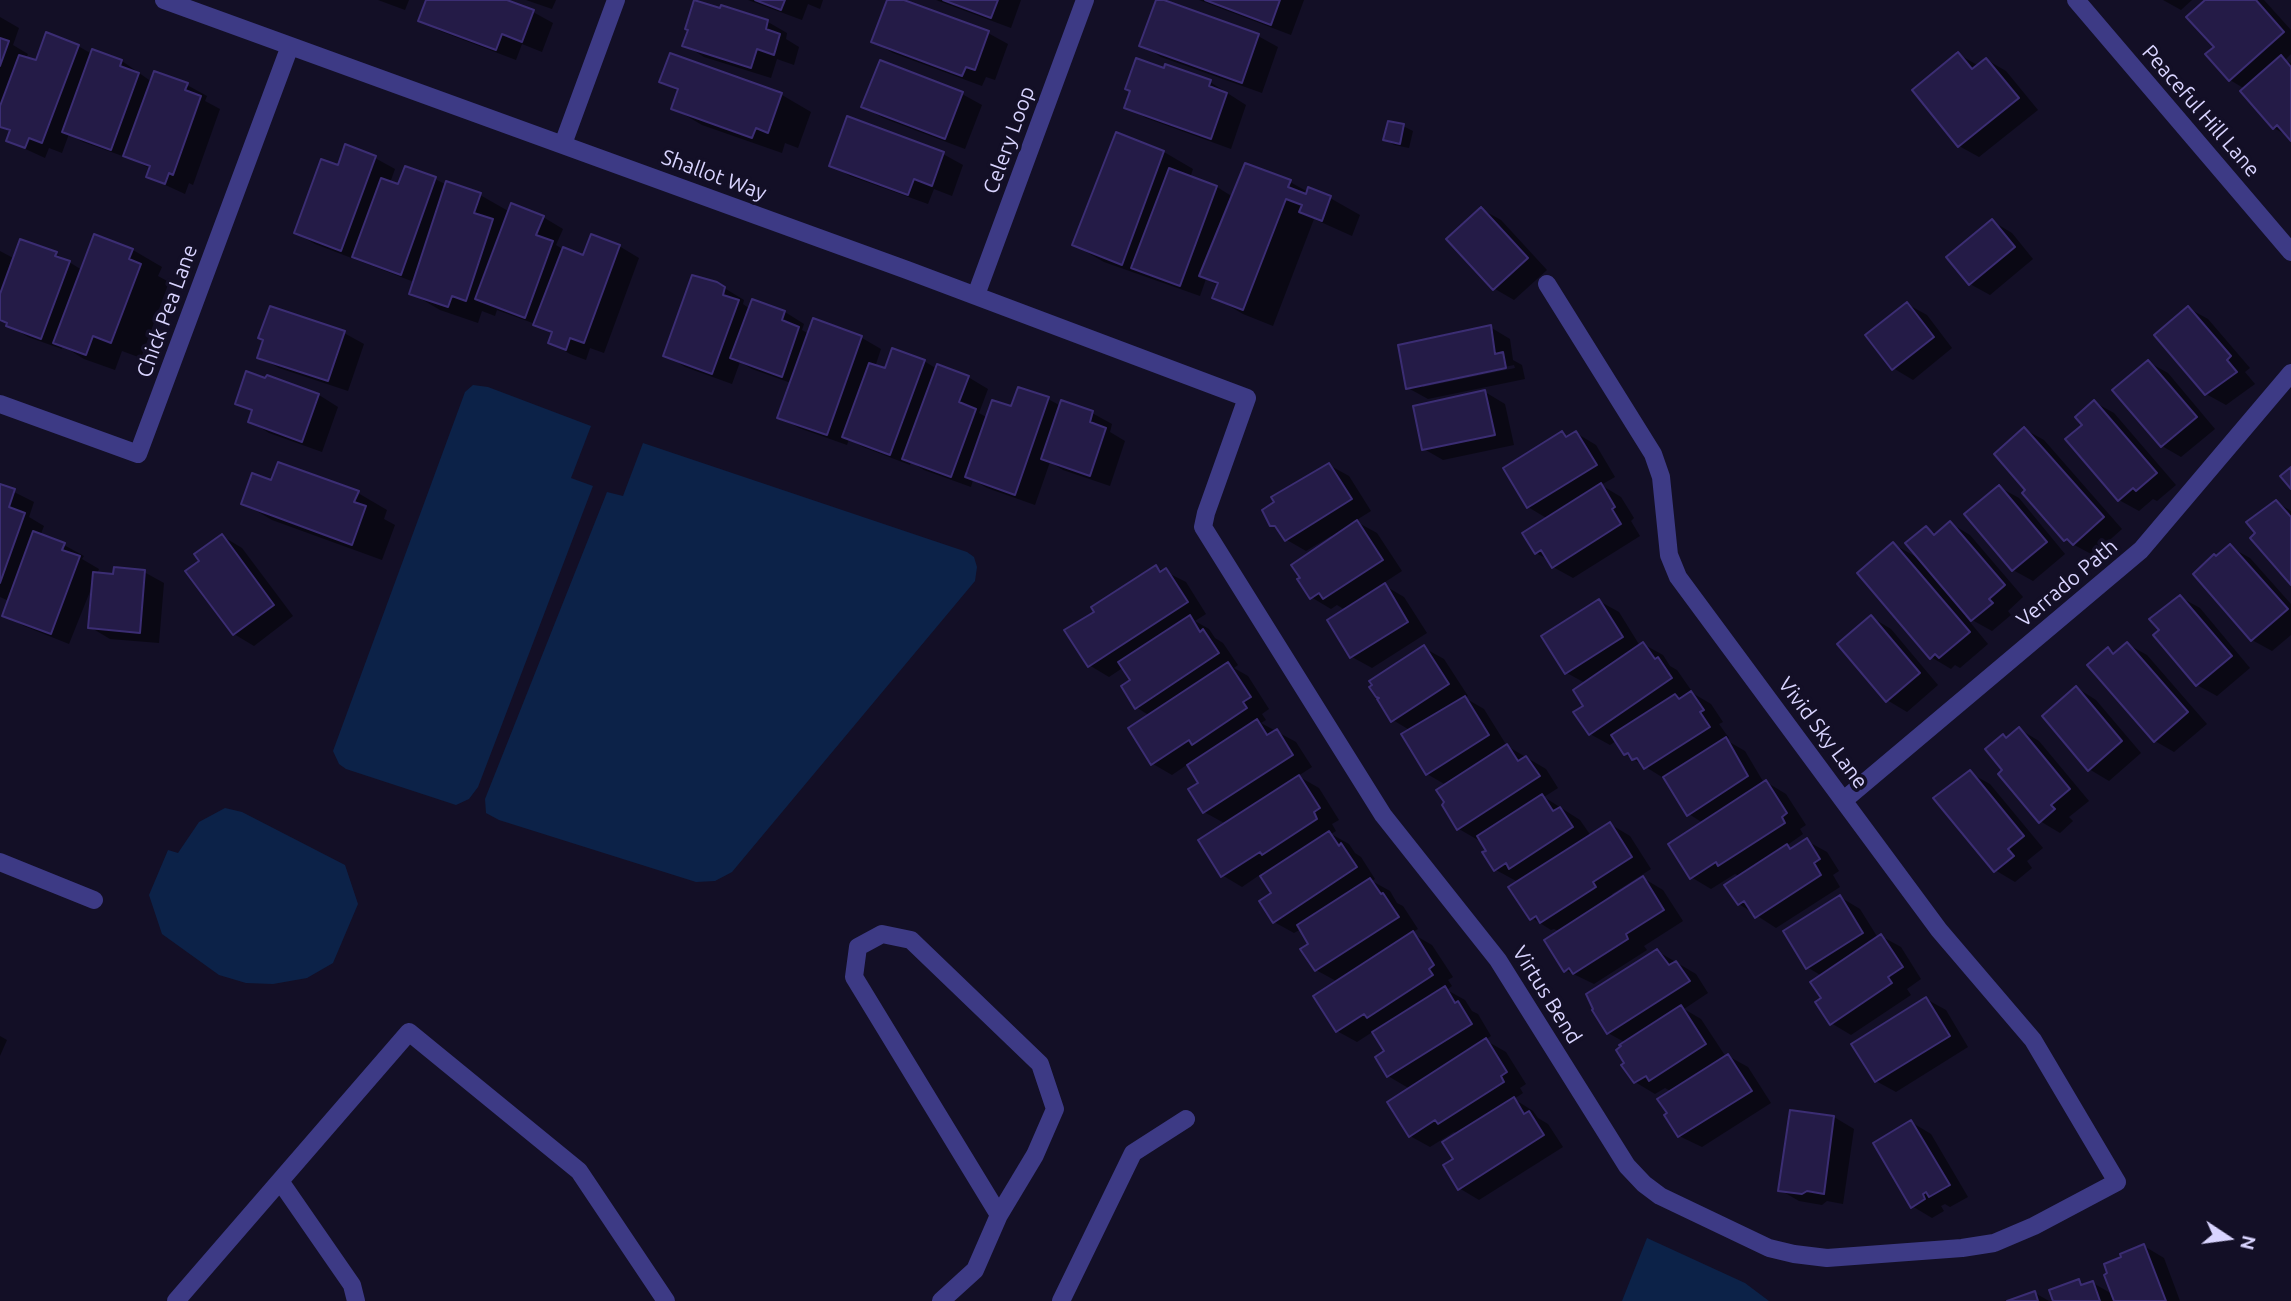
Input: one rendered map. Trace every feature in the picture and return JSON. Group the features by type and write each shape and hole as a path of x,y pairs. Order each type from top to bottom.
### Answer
{"street":[{"name":"Shallot Way","path":"164,0 976,295 1247,398"},
{"path":"563,144 616,0"},
{"name":"Celery Loop","path":"976,295 1085,0"},
{"name":"Peaceful Hill Lane","path":"2076,0 2291,252"},
{"name":"Chick Pea Lane","path":"0,404 138,454 290,46"},
{"name":"Vivid Sky Lane","path":"1548,284 1653,454 1661,477 1670,555 1678,577 1939,930 2033,1041 2117,1182"},
{"name":"Verrado Path","path":"1844,800 2141,550 2291,373"},
{"name":"Virtus Bend","path":"1247,398 1203,527 1383,815 1493,952 1627,1166 1644,1184 1660,1196 1769,1248 1827,1258 1962,1248 1994,1242 2034,1226 2117,1182"},
{"path":"0,862 93,900"},
{"path":"941,1301 975,1270 999,1215 1035,1155 1055,1109 1041,1064 911,940 882,934 858,947 854,977 999,1215"},
{"path":"176,1301 410,1032 579,1171 666,1301"},
{"path":"1061,1301 1133,1153 1186,1119"},
{"path":"280,1181 352,1285 356,1301"}],"water":[{"path":"473,385 488,387 591,426 571,478 593,486 478,787 469,799 456,805 346,769 339,764 333,751 465,392"},
{"path":"643,443 967,552 974,557 977,567 975,581 732,872 715,881 696,882 499,820 486,813 485,799 607,492 623,496"},
{"path":"225,808 242,812 345,865 358,904 333,963 307,978 273,984 246,983 219,975 162,934 149,895 168,850 178,853 199,822"},
{"path":"1647,1238 1745,1283 1769,1301 1622,1301"}],"building":[{"path":"426,0 507,0 534,10 522,42 502,34 496,50 418,21"},
{"path":"694,0 720,8 721,5 768,20 766,29 780,34 774,55 757,49 751,68 682,46"},
{"path":"755,0 785,0 781,10"},
{"path":"887,0 904,0 989,31 975,70 966,67 962,76 871,42"},
{"path":"943,0 998,0 991,18"},
{"path":"1156,0 1164,0 1259,34 1242,83 1139,46"},
{"path":"1205,0 1280,0 1271,25"},
{"path":"2205,0 2256,0 2284,32 2229,81 2205,54 2214,47 2186,17"},
{"path":"46,32 79,45 42,143 29,138 25,148 6,141 10,130 0,127 0,106 19,55 36,60"},
{"path":"0,38 9,41 0,66"},
{"path":"92,49 122,60 120,66 139,73 111,150 62,132"},
{"path":"1958,52 1972,69 1986,58 2019,98 1958,147 1912,90"},
{"path":"670,53 782,93 768,133 756,128 752,138 671,109 678,89 659,82"},
{"path":"2281,55 2291,67 2291,141 2277,125 2273,129 2240,91"},
{"path":"1136,58 1164,68 1165,64 1211,80 1209,86 1227,93 1211,139 1124,108 1130,91 1125,89"},
{"path":"880,60 963,92 945,139 861,107"},
{"path":"154,71 188,83 185,90 201,96 173,175 169,173 165,184 146,177 150,166 123,156"},
{"path":"847,116 944,152 932,186 914,179 908,195 829,166"},
{"path":"1388,121 1404,124 1400,144 1383,140"},
{"path":"1116,132 1164,151 1122,265 1072,245"},
{"path":"345,144 376,156 341,251 294,233 321,159 338,165"},
{"path":"1245,163 1291,180 1288,187 1306,194 1308,187 1331,196 1322,221 1299,212 1302,205 1286,199 1243,310 1212,298 1218,283 1199,276"},
{"path":"405,166 436,177 401,275 352,257 381,178 398,184"},
{"path":"1169,168 1217,186 1180,286 1131,268"},
{"path":"446,181 481,193 474,213 493,219 466,301 452,296 448,307 409,294"},
{"path":"511,203 544,216 536,235 553,241 525,318 475,299"},
{"path":"1481,207 1528,258 1493,290 1446,239"},
{"path":"1992,219 2015,247 1969,285 1946,257"},
{"path":"94,234 133,249 129,259 141,264 111,343 93,336 86,355 53,343"},
{"path":"591,234 620,245 584,343 570,338 566,350 548,343 552,332 533,325 563,247 583,255"},
{"path":"20,239 57,252 55,256 70,261 41,339 6,326 7,323 0,320 0,294"},
{"path":"692,275 717,282 725,287 723,295 739,300 712,374 663,356"},
{"path":"752,299 785,311 782,320 799,327 782,377 730,358"},
{"path":"1907,302 1934,337 1892,370 1865,335"},
{"path":"270,306 345,331 328,381 257,358 263,340 258,338"},
{"path":"2188,306 2231,356 2227,360 2237,372 2205,395 2154,335"},
{"path":"813,318 862,336 827,435 777,418"},
{"path":"1491,325 1495,354 1503,352 1506,368 1406,389 1398,345"},
{"path":"892,348 925,360 890,455 842,437 869,363 885,368"},
{"path":"2148,360 2197,417 2161,447 2112,390"},
{"path":"937,364 969,376 959,402 976,409 951,477 902,459"},
{"path":"246,371 265,378 267,375 319,394 302,442 248,422 252,410 235,404"},
{"path":"1018,387 1049,397 1015,495 965,477 992,400 1011,406"},
{"path":"1485,390 1495,435 1422,450 1413,406"},
{"path":"1061,400 1093,411 1090,422 1106,428 1090,476 1041,459"},
{"path":"2094,400 2157,473 2136,491 2133,488 2118,501 2065,439 2082,425 2075,417"},
{"path":"2024,427 2104,517 2073,545 2067,539 2064,541 2022,493 2025,490 1994,454"},
{"path":"1562,431 1566,437 1576,431 1597,465 1527,508 1503,468"},
{"path":"278,462 359,491 354,502 366,506 352,545 241,504 252,473 271,480"},
{"path":"1329,463 1352,499 1285,541 1275,526 1270,526 1262,510 1274,502 1271,497"},
{"path":"2291,467 2291,489 2280,476"},
{"path":"1601,483 1621,524 1552,568 1541,550 1535,554 1522,533"},
{"path":"0,484 15,489 9,507 25,513 0,583"},
{"path":"1999,485 2047,542 2012,571 1964,514"},
{"path":"2276,500 2291,517 2291,585 2250,538 2255,533 2246,522"},
{"path":"1357,520 1383,560 1323,599 1319,593 1310,599 1291,565"},
{"path":"1950,521 2005,585 1989,599 1993,603 1971,621 1905,543 1926,526 1934,535"},
{"path":"33,531 65,543 62,550 80,556 51,634 2,616"},
{"path":"222,534 274,605 233,635 185,571 199,561 194,554"},
{"path":"1893,542 1970,632 1939,658 1935,654 1930,659 1857,573"},
{"path":"2230,544 2288,609 2251,641 2193,574 2214,554 2216,556"},
{"path":"1156,565 1160,572 1166,568 1188,602 1088,667 1064,630 1094,612 1091,607"},
{"path":"114,567 145,570 140,633 88,628 93,572 113,574"},
{"path":"1385,583 1408,622 1350,658 1327,620"},
{"path":"2180,595 2232,656 2196,686 2153,635 2159,630 2149,619"},
{"path":"1599,599 1623,637 1565,674 1541,636"},
{"path":"1190,615 1200,632 1203,629 1219,653 1135,709 1121,686 1130,680 1118,662"},
{"path":"1871,615 1920,673 1886,702 1837,644"},
{"path":"1643,642 1655,659 1658,657 1672,678 1589,735 1573,712 1583,706 1573,690"},
{"path":"2127,642 2188,712 2154,742 2087,665 2108,647 2113,654"},
{"path":"1424,645 1449,684 1391,722 1377,699 1379,698 1369,687 1372,685 1369,681"},
{"path":"1228,662 1251,697 1243,702 1247,708 1192,745 1189,740 1151,765 1128,728"},
{"path":"2076,686 2122,741 2088,771 2042,716"},
{"path":"1691,691 1704,710 1700,712 1710,727 1644,769 1637,758 1632,760 1628,753 1624,755 1611,735 1675,694 1679,699"},
{"path":"1465,696 1489,735 1426,775 1401,734"},
{"path":"1257,719 1267,735 1277,729 1293,755 1203,813 1188,789 1198,783 1187,765"},
{"path":"2019,727 2070,789 2051,805 2055,809 2039,823 1998,774 2002,770 1985,749 2003,734 2006,738"},
{"path":"1726,737 1748,776 1687,816 1663,777"},
{"path":"1507,744 1518,761 1526,756 1540,776 1457,830 1436,790"},
{"path":"1970,770 2024,836 2008,849 2014,856 1994,872 1933,798"},
{"path":"1299,775 1320,808 1314,812 1317,819 1262,855 1260,852 1221,877 1198,840"},
{"path":"1766,780 1787,813 1782,817 1785,823 1718,866 1716,862 1690,879 1668,844"},
{"path":"1542,794 1553,811 1560,807 1573,827 1509,869 1506,863 1494,871 1482,852 1486,851 1477,836"},
{"path":"1610,822 1632,857 1593,882 1596,887 1540,923 1536,916 1530,920 1508,887"},
{"path":"1329,831 1339,846 1341,843 1357,867 1273,923 1259,901 1271,893 1260,876"},
{"path":"1807,838 1820,859 1814,863 1821,875 1755,918 1744,901 1738,905 1724,885 1787,844 1790,849"},
{"path":"1643,876 1664,910 1626,934 1628,939 1573,974 1569,968 1564,972 1544,940"},
{"path":"1370,878 1399,917 1315,971 1300,949 1308,944 1297,925"},
{"path":"1840,895 1863,933 1806,969 1783,931"},
{"path":"1413,931 1434,965 1429,969 1433,975 1367,1018 1364,1014 1336,1032 1313,996"},
{"path":"1881,934 1903,967 1888,977 1892,983 1830,1025 1815,1002 1821,998 1810,982"},
{"path":"1657,949 1669,965 1676,961 1690,981 1607,1034 1592,1010 1586,994"},
{"path":"1445,986 1472,1024 1387,1077 1375,1057 1384,1051 1372,1032"},
{"path":"1926,997 1950,1036 1875,1082 1851,1044"},
{"path":"1681,1005 1706,1044 1649,1081 1646,1076 1634,1083 1621,1065 1624,1063 1616,1050 1621,1046 1619,1045"},
{"path":"1486,1038 1507,1072 1501,1076 1504,1082 1438,1124 1435,1120 1409,1137 1387,1102"},
{"path":"1728,1054 1752,1091 1678,1137 1657,1099"},
{"path":"1514,1097 1524,1114 1529,1111 1544,1135 1458,1190 1443,1165 1453,1159 1442,1142"},
{"path":"1790,1110 1834,1116 1824,1194 1778,1191"},
{"path":"1911,1120 1950,1185 1929,1197 1926,1192 1923,1194 1925,1199 1911,1208 1873,1143"},
{"path":"2144,1244 2166,1301 2114,1301 2104,1275 2107,1273 2104,1264"},
{"path":"2079,1279 2081,1285 2093,1281 2100,1301 2053,1301 2049,1290"},
{"path":"2035,1291 2038,1301 2007,1301"}]}
